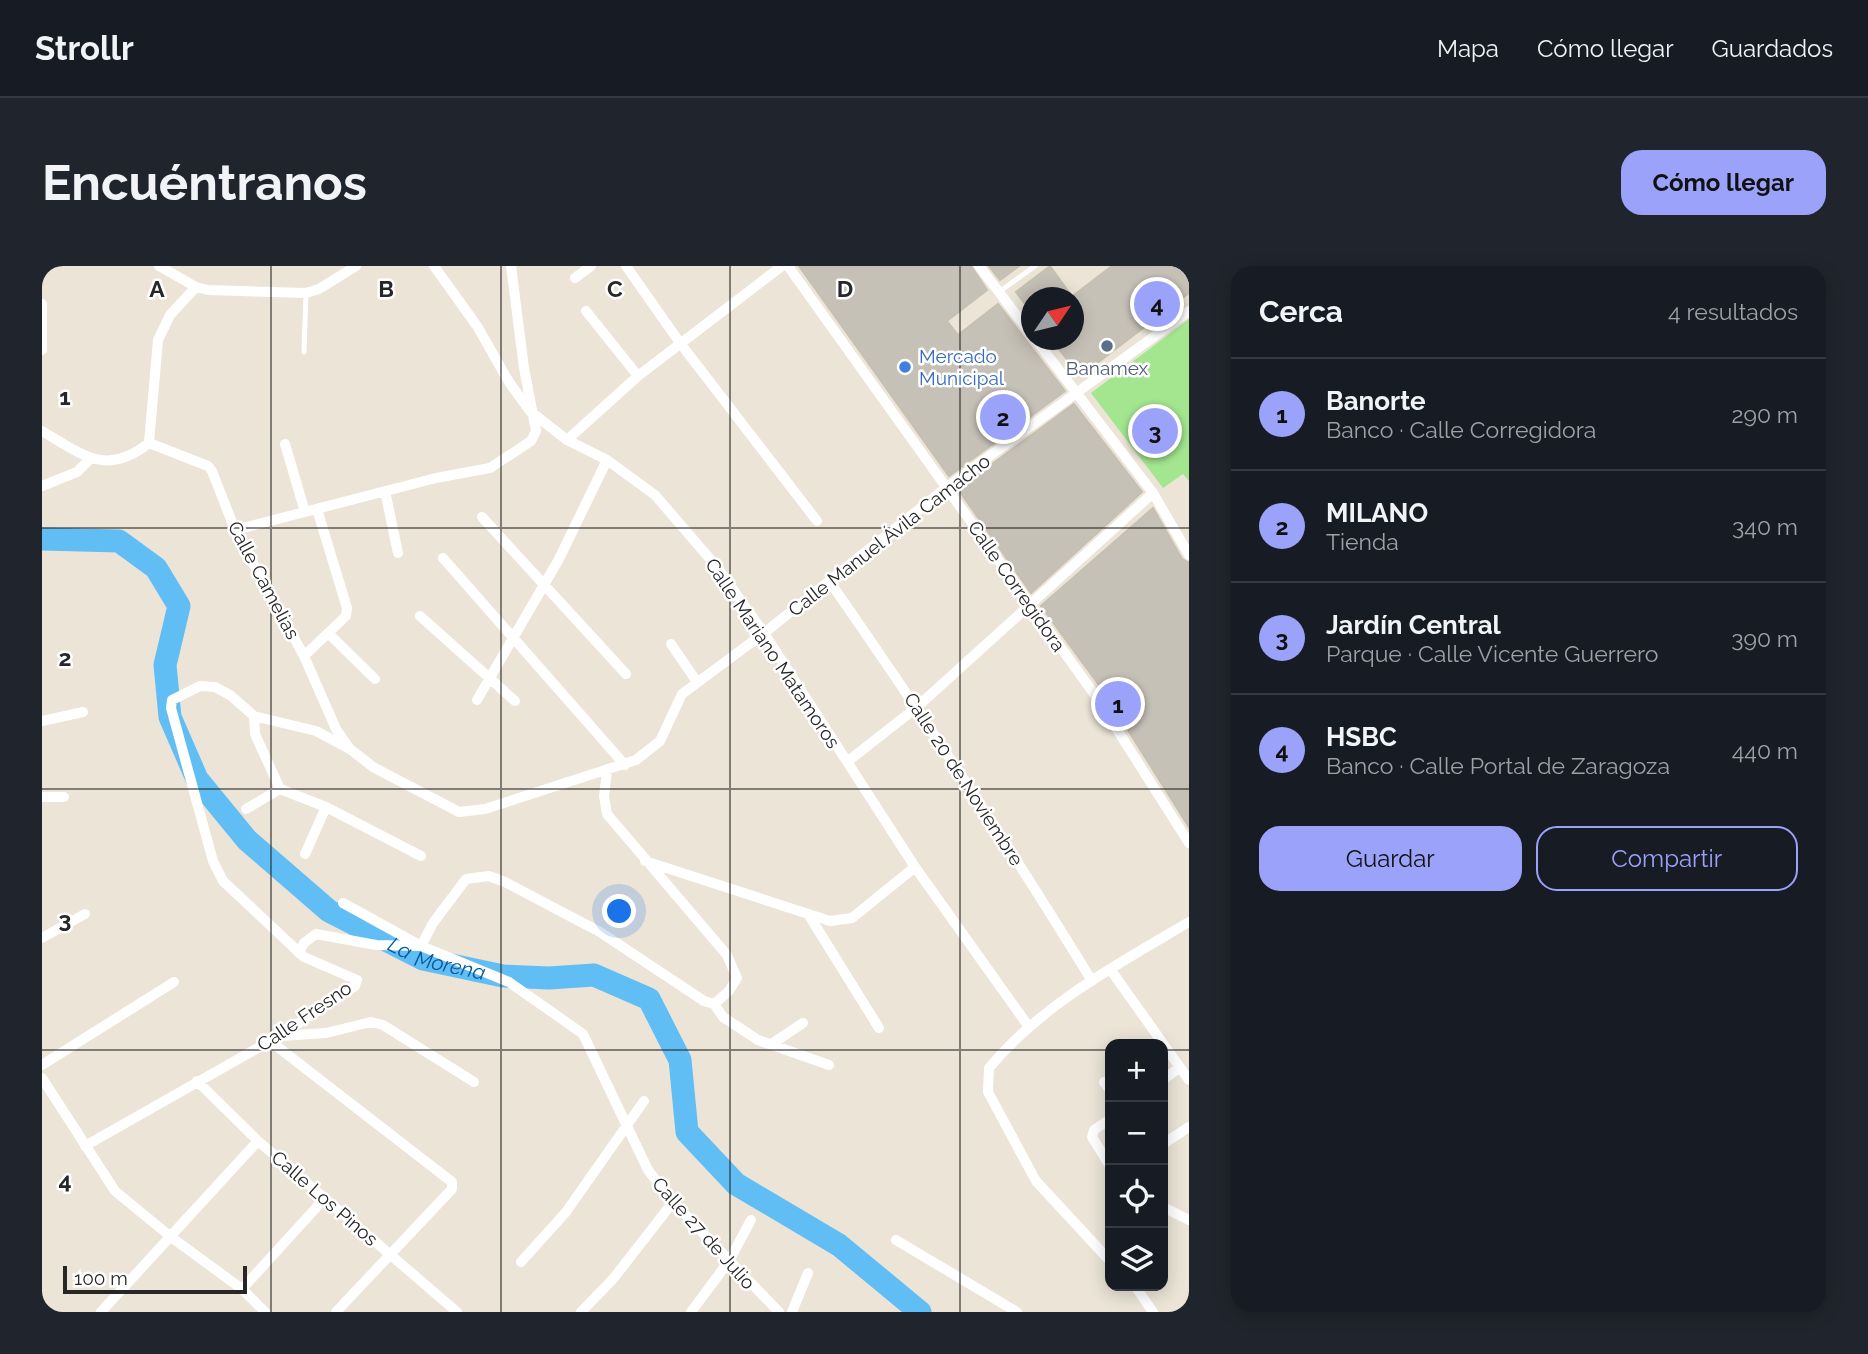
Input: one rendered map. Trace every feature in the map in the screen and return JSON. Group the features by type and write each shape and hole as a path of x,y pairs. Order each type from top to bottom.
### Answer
{"street":[{"path":"159,266 196,287 306,293 356,266"},
{"name":"Calle Mariano Matamoros","path":"434,266 477,326 509,382 530,411 567,440 607,460 655,495 717,567 764,634 915,867 1029,1027"},
{"path":"235,530 385,491 490,468 531,441 536,431 530,411 510,266"},
{"path":"575,278 591,266"},
{"path":"626,266 680,343 817,521"},
{"path":"567,440 638,376 782,266"},
{"name":"Calle Corregidora","path":"788,266 1097,698 1189,843"},
{"path":"979,266 1021,321"},
{"path":"42,431 90,459 102,462 130,458 149,443 158,340 170,315 196,287"},
{"path":"42,304 42,350"},
{"path":"586,311 638,376"},
{"name":"Calle Manuel Ávila Camacho","path":"350,749 373,767 459,812 485,809 625,765 660,741 682,694 764,634 947,487 1189,311"},
{"path":"1044,350 1153,493 1189,555"},
{"name":"Calle Camelias","path":"149,443 208,466 235,530 304,656 336,729 350,749"},
{"path":"285,444 305,512"},
{"path":"42,486 77,472 90,459"},
{"path":"477,700 512,635 545,583 607,460"},
{"path":"385,491 398,553"},
{"path":"847,762 917,708 1153,493"},
{"path":"304,656 346,616 347,608 317,509"},
{"path":"482,517 626,674"},
{"path":"443,558 625,765"},
{"name":"Calle 20 de Noviembre","path":"830,582 1035,887 1092,981"},
{"path":"421,616 515,701"},
{"path":"328,633 375,679"},
{"path":"671,644 697,682"},
{"name":"Calle Fresno","path":"85,1146 275,1038 355,986 358,980 299,953 223,881 213,861 171,708 172,700 200,686 215,687 230,695 254,716"},
{"path":"42,721 83,712"},
{"path":"350,749 316,731 254,716 256,734 280,789 326,807 421,856"},
{"path":"607,771 604,796 607,814 727,955 737,978 729,991 714,1004"},
{"path":"246,809 280,789"},
{"path":"42,797 64,797"},
{"path":"305,855 326,807"},
{"path":"645,861 810,917 830,921 852,918 915,867"},
{"path":"421,946 433,923 466,878 489,876 600,932 704,1001 714,1004 723,1017 758,1040 773,1043 829,1065"},
{"path":"343,903 421,946"},
{"path":"42,938 85,914"},
{"path":"810,917 879,1028"},
{"path":"1105,1256 1036,1181 988,1092 989,1068 1029,1027 1092,981 1189,922"},
{"path":"299,953 304,943 316,934 376,945 421,946"},
{"name":"Calle 27 de Julio","path":"421,946 509,982 583,1034 648,1170 673,1202 779,1312"},
{"path":"1110,969 1189,1080"},
{"path":"42,1065 174,982"},
{"path":"275,1038 326,1033 371,1022 383,1025 474,1082"},
{"path":"773,1043 803,1023"},
{"path":"275,1038 452,1182 452,1189 388,1253 336,1312"},
{"path":"1168,1076 1180,1067"},
{"path":"42,1078 115,1191 170,1237 242,1289 265,1312"},
{"name":"Calle Los Pinos","path":"197,1081 258,1141 455,1311"},
{"path":"521,1262 566,1212 644,1101"},
{"path":"1105,1122 1094,1130 1092,1137 1105,1158"},
{"path":"1168,1141 1189,1127"},
{"path":"102,1312 258,1141"},
{"path":"242,1289 325,1198"},
{"path":"581,1312 613,1279 673,1202"},
{"path":"1168,1210 1189,1220"},
{"path":"691,1312 729,1261 751,1220"},
{"path":"896,1240 1017,1312"},
{"path":"792,1312 808,1273"},
{"path":"1138,1291 1153,1312"}],"lane":[{"path":"999,292 1035,266"},
{"path":"304,352 306,293"}],"green space":[{"path":"1189,319 1189,481 1183,474 1163,488 1091,393"}],"building":[{"path":"799,266 971,266 987,290 947,321 958,335 998,304 1021,334 1021,350 1033,350 1065,391 949,476"},
{"path":"989,266 1019,266 1000,280"},
{"path":"1050,266 1065,287 1023,287"},
{"path":"1112,266 1189,266 1189,293 1080,376 1060,350 1084,350 1084,287"},
{"path":"1074,404 1142,492 1031,593 958,489"},
{"path":"1153,508 1182,559 1189,563 1189,827 1104,692 1041,606"}],"waterway":[{"name":"La Morena","path":"42,539 119,541 156,568 179,606 165,665 170,717 197,779 247,840 329,911 423,959 503,976 549,978 594,975 649,999 680,1060 687,1132 736,1184 839,1245 920,1312"}],"place":[{"name":"HSBC","path":"1157,304"},
{"name":"Banamex","path":"1107,346"},
{"name":"Mercado Municipal","path":"905,367"},
{"name":"MILANO","path":"1003,417"},
{"name":"Jardín Central","path":"1155,431"},
{"name":"Banorte","path":"1118,704"}]}
